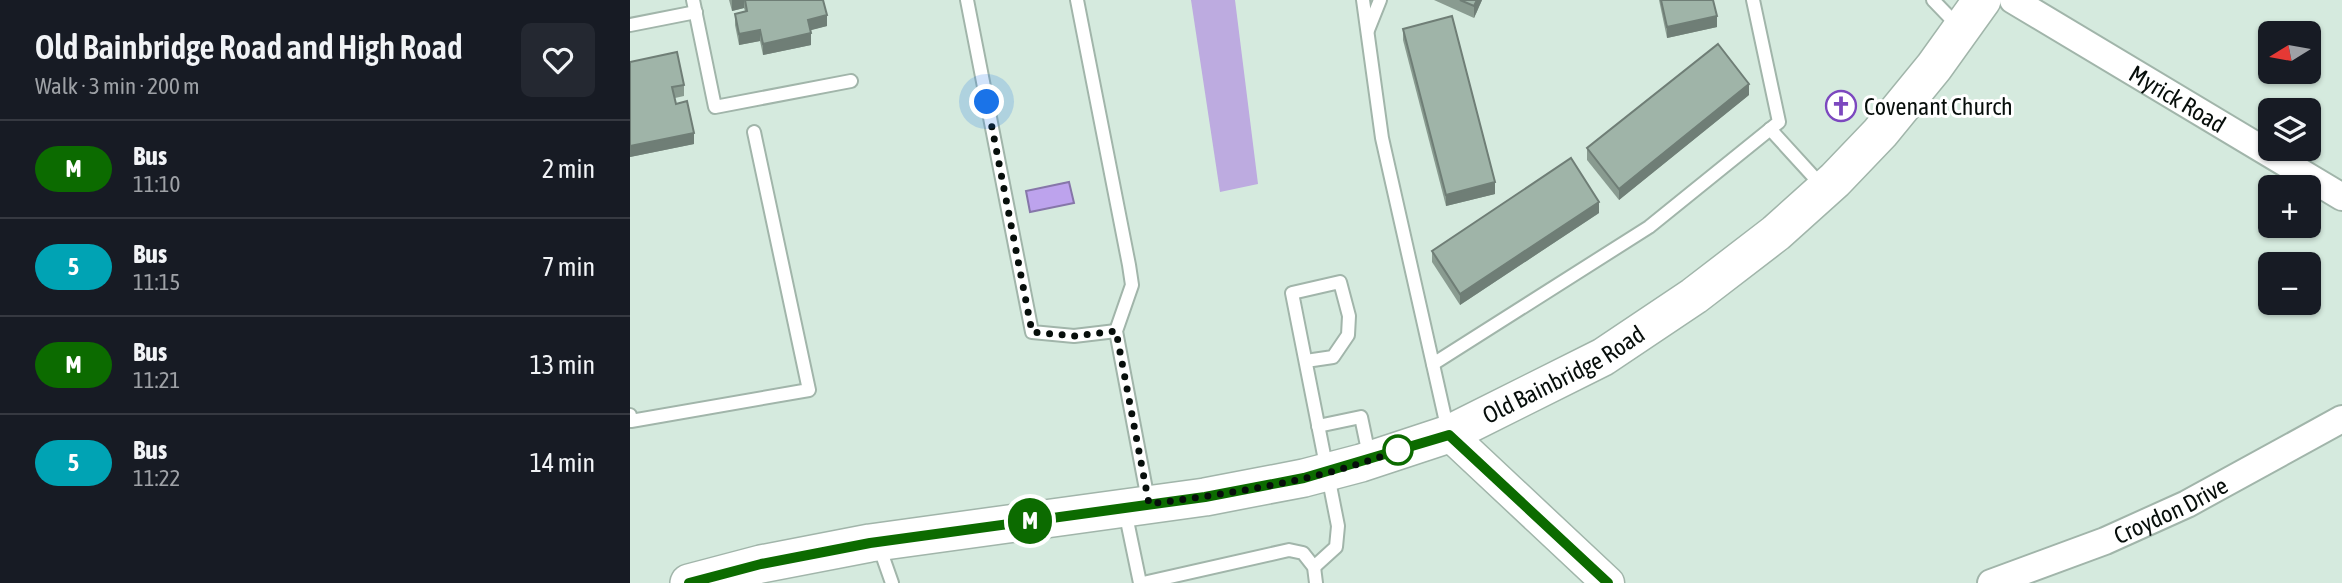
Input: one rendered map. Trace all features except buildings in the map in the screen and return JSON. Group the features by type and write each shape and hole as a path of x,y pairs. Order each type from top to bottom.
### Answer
{"main road":[{"name":"Old Bainbridge Road","path":"689,583 761,564 878,542 1205,497 1327,472 1449,435 1602,357 1695,296 1776,233 1880,133 1934,68 1982,0"}],"street":[{"name":"Myrick Road","path":"2013,0 2342,197"},
{"name":"Croydon Drive","path":"1991,583 2105,541 2187,504 2342,419"},
{"path":"1449,435 1596,579"}],"lane":[{"path":"967,0 1032,332 1074,336 1116,331"},
{"path":"1077,0 1132,285 1116,331 1137,506 1141,583 1289,550 1303,553 1314,567 1315,583"},
{"path":"1363,0 1382,138 1449,435"},
{"path":"1367,34 1380,0"},
{"path":"1433,364 1648,227 1779,122 1753,0"},
{"path":"1933,0 1961,29"},
{"path":"630,25 695,6 715,107 851,81"},
{"path":"1770,129 1825,188"},
{"path":"630,415 631,421 808,390 754,132"},
{"path":"1306,361 1333,357 1348,335 1349,316 1340,282 1292,293 1338,526 1336,547 1314,567"},
{"path":"1318,426 1361,417 1370,459"},
{"path":"878,542 892,583"}],"shaded area":[{"path":"1191,0 1235,0 1258,184 1220,192"},
{"path":"1069,182 1074,203 1030,212 1026,191"}],"bus line":[{"name":"M","path":"689,583 761,564 870,543 1205,497 1304,478 1449,435 1608,583"}],"place":[{"name":"Covenant Church","path":"1841,106"}],"route":[{"path":"987,102 1032,332 1074,336 1116,331 1149,504 1205,497 1304,478 1398,450"}]}
